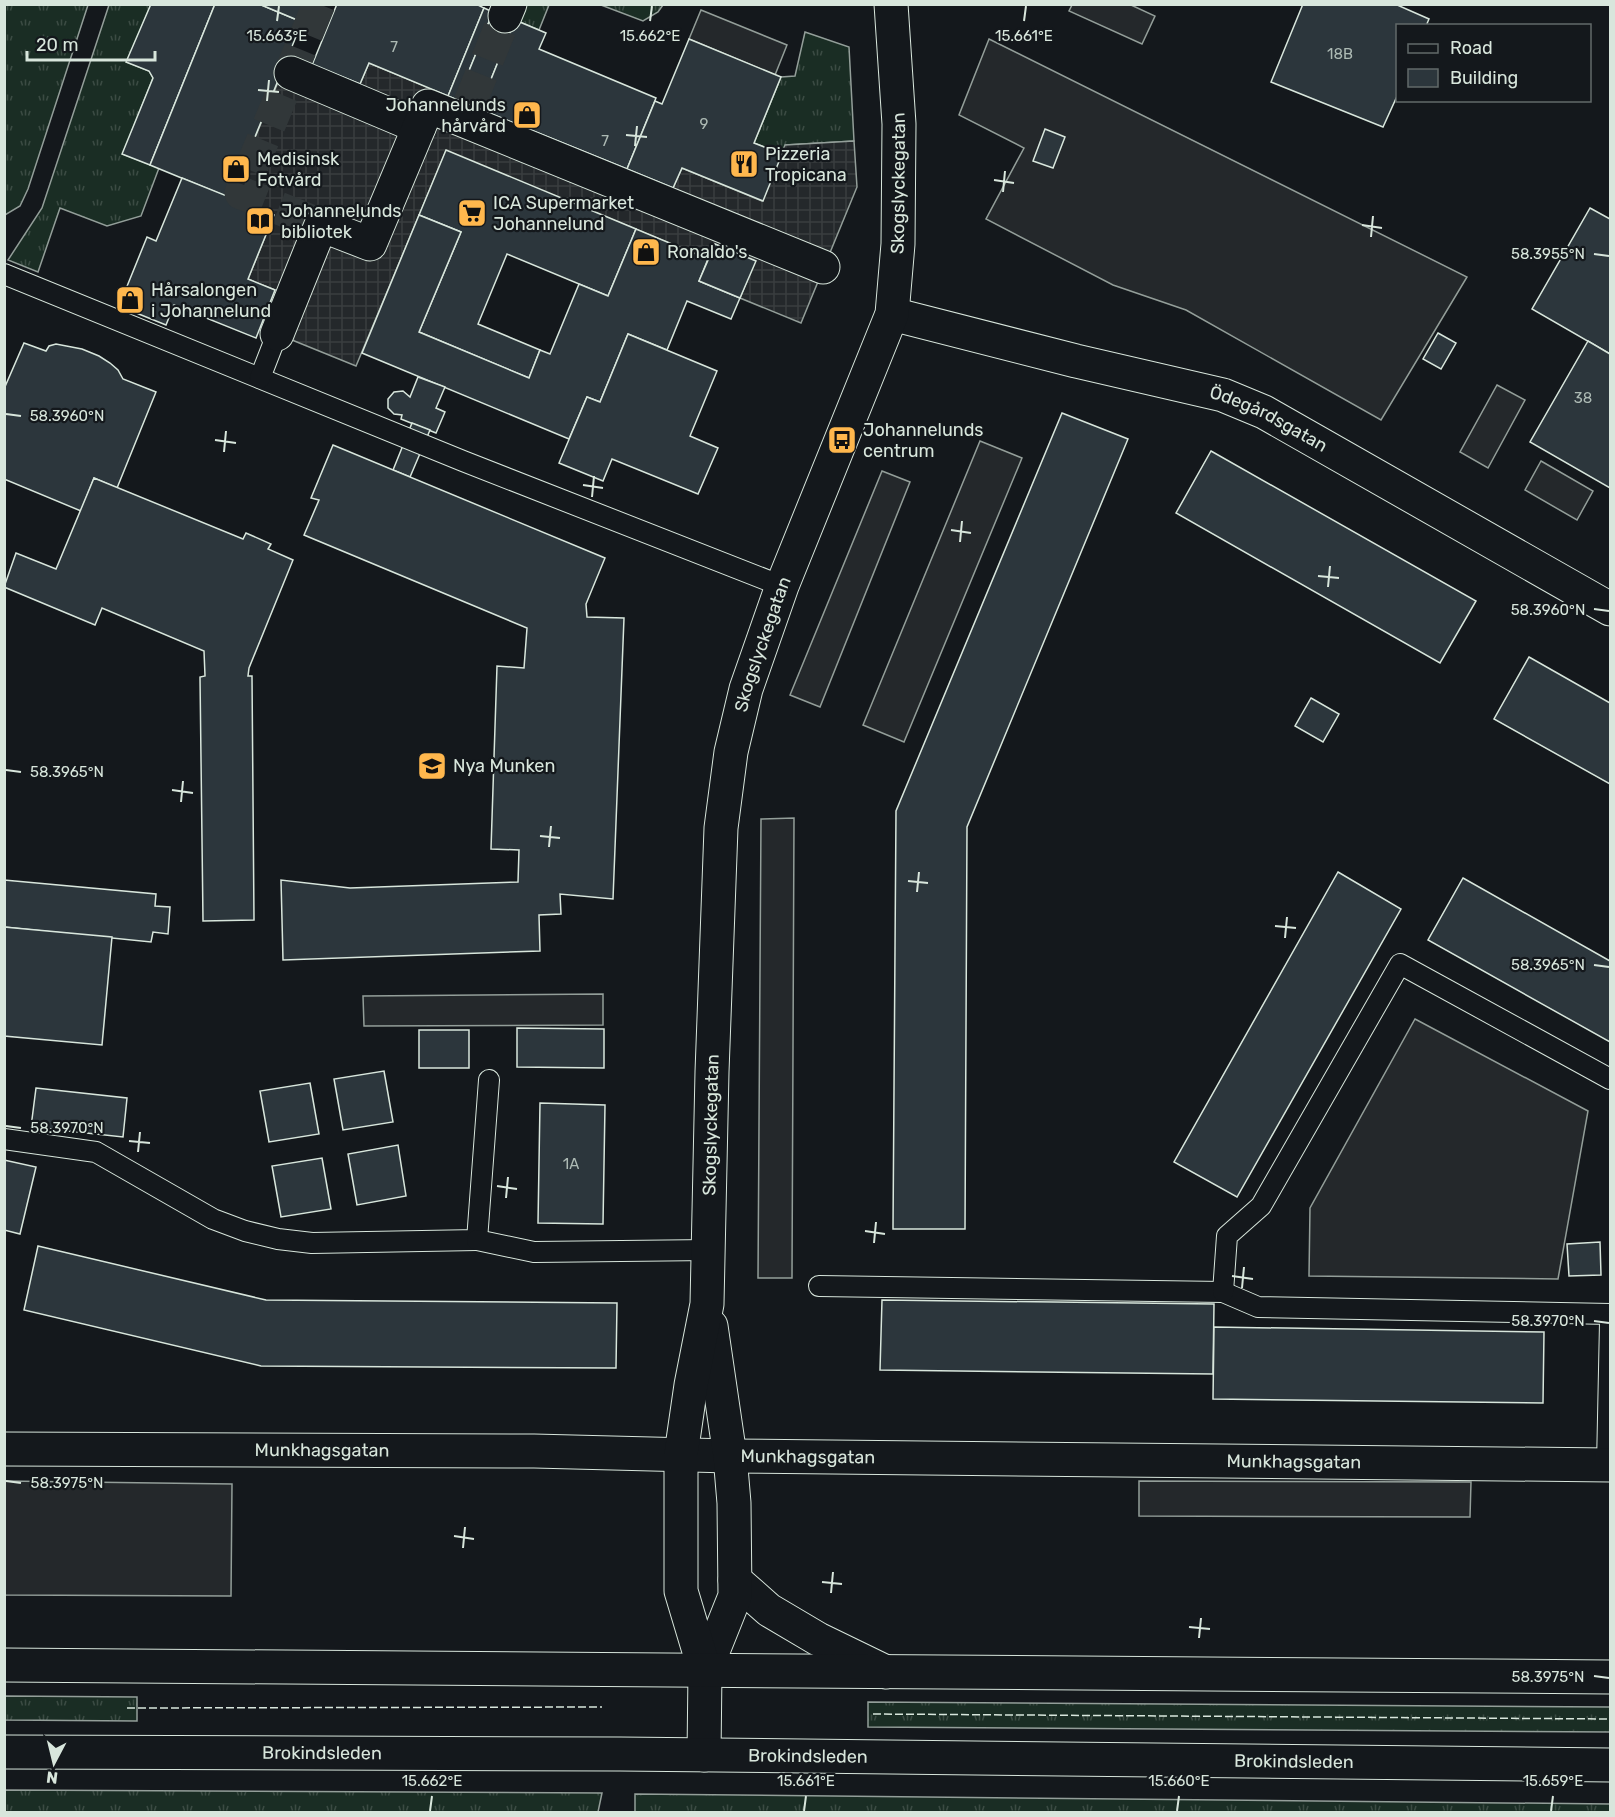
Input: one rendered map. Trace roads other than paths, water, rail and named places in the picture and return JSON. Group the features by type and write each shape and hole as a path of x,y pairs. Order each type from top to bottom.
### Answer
{"street":[{"name":"Skogslyckegatan","path":"705,1671 735,1596 734,1503 730,1456 708,1304 714,1005 721,828 731,752 746,689 782,586 892,314 898,244 899,124 891,4"},
{"path":"291,73 419,127"},
{"path":"277,334 321,225 370,244 428,106 465,113 823,267"},
{"name":"Ödegårdsgatan","path":"892,314 1076,361 1223,395 1264,412 1611,609"},
{"name":"Skogslyckegatan","path":"704,1755 705,1671 681,1591 681,1454 691,1385 708,1304"},
{"name":"Munkhagsgatan","path":"4,1449 534,1451 730,1456 1609,1465"},
{"path":"735,1580 769,1610 818,1639 886,1672"},
{"path":"4,1665 1611,1677"},
{"name":"Brokindsleden","path":"4,1752 704,1755 1611,1765"}],"lane":[{"path":"4,274 782,586"},
{"path":"260,378 277,334"},
{"path":"1223,1292 1227,1236 1261,1206 1400,964 1611,1078"},
{"path":"477,1240 489,1080"},
{"path":"4,1140 96,1152 213,1219 245,1231 278,1239 312,1243 477,1240 534,1252 709,1250"},
{"path":"819,1286 1223,1292 1258,1306 1611,1314"},
{"path":"1609,1465 1611,1322"}],"tunnel":[{"path":"319,4 241,193 321,225"},
{"path":"469,105 505,16"}],"place":[{"name":"Johannelunds hårvård","path":"527,115"},
{"name":"Pizzeria Tropicana","path":"744,164"},
{"name":"Medisinsk Fotvård","path":"236,169"},
{"name":"ICA Supermarket Johannelund","path":"472,213"},
{"name":"Johannelunds bibliotek","path":"260,221"},
{"name":"Ronaldo's","path":"646,252"},
{"name":"Hårsalongen i Johannelund","path":"130,300"},
{"name":"Johannelunds centrum","path":"842,440"},
{"name":"Nya Munken","path":"432,766"}]}
